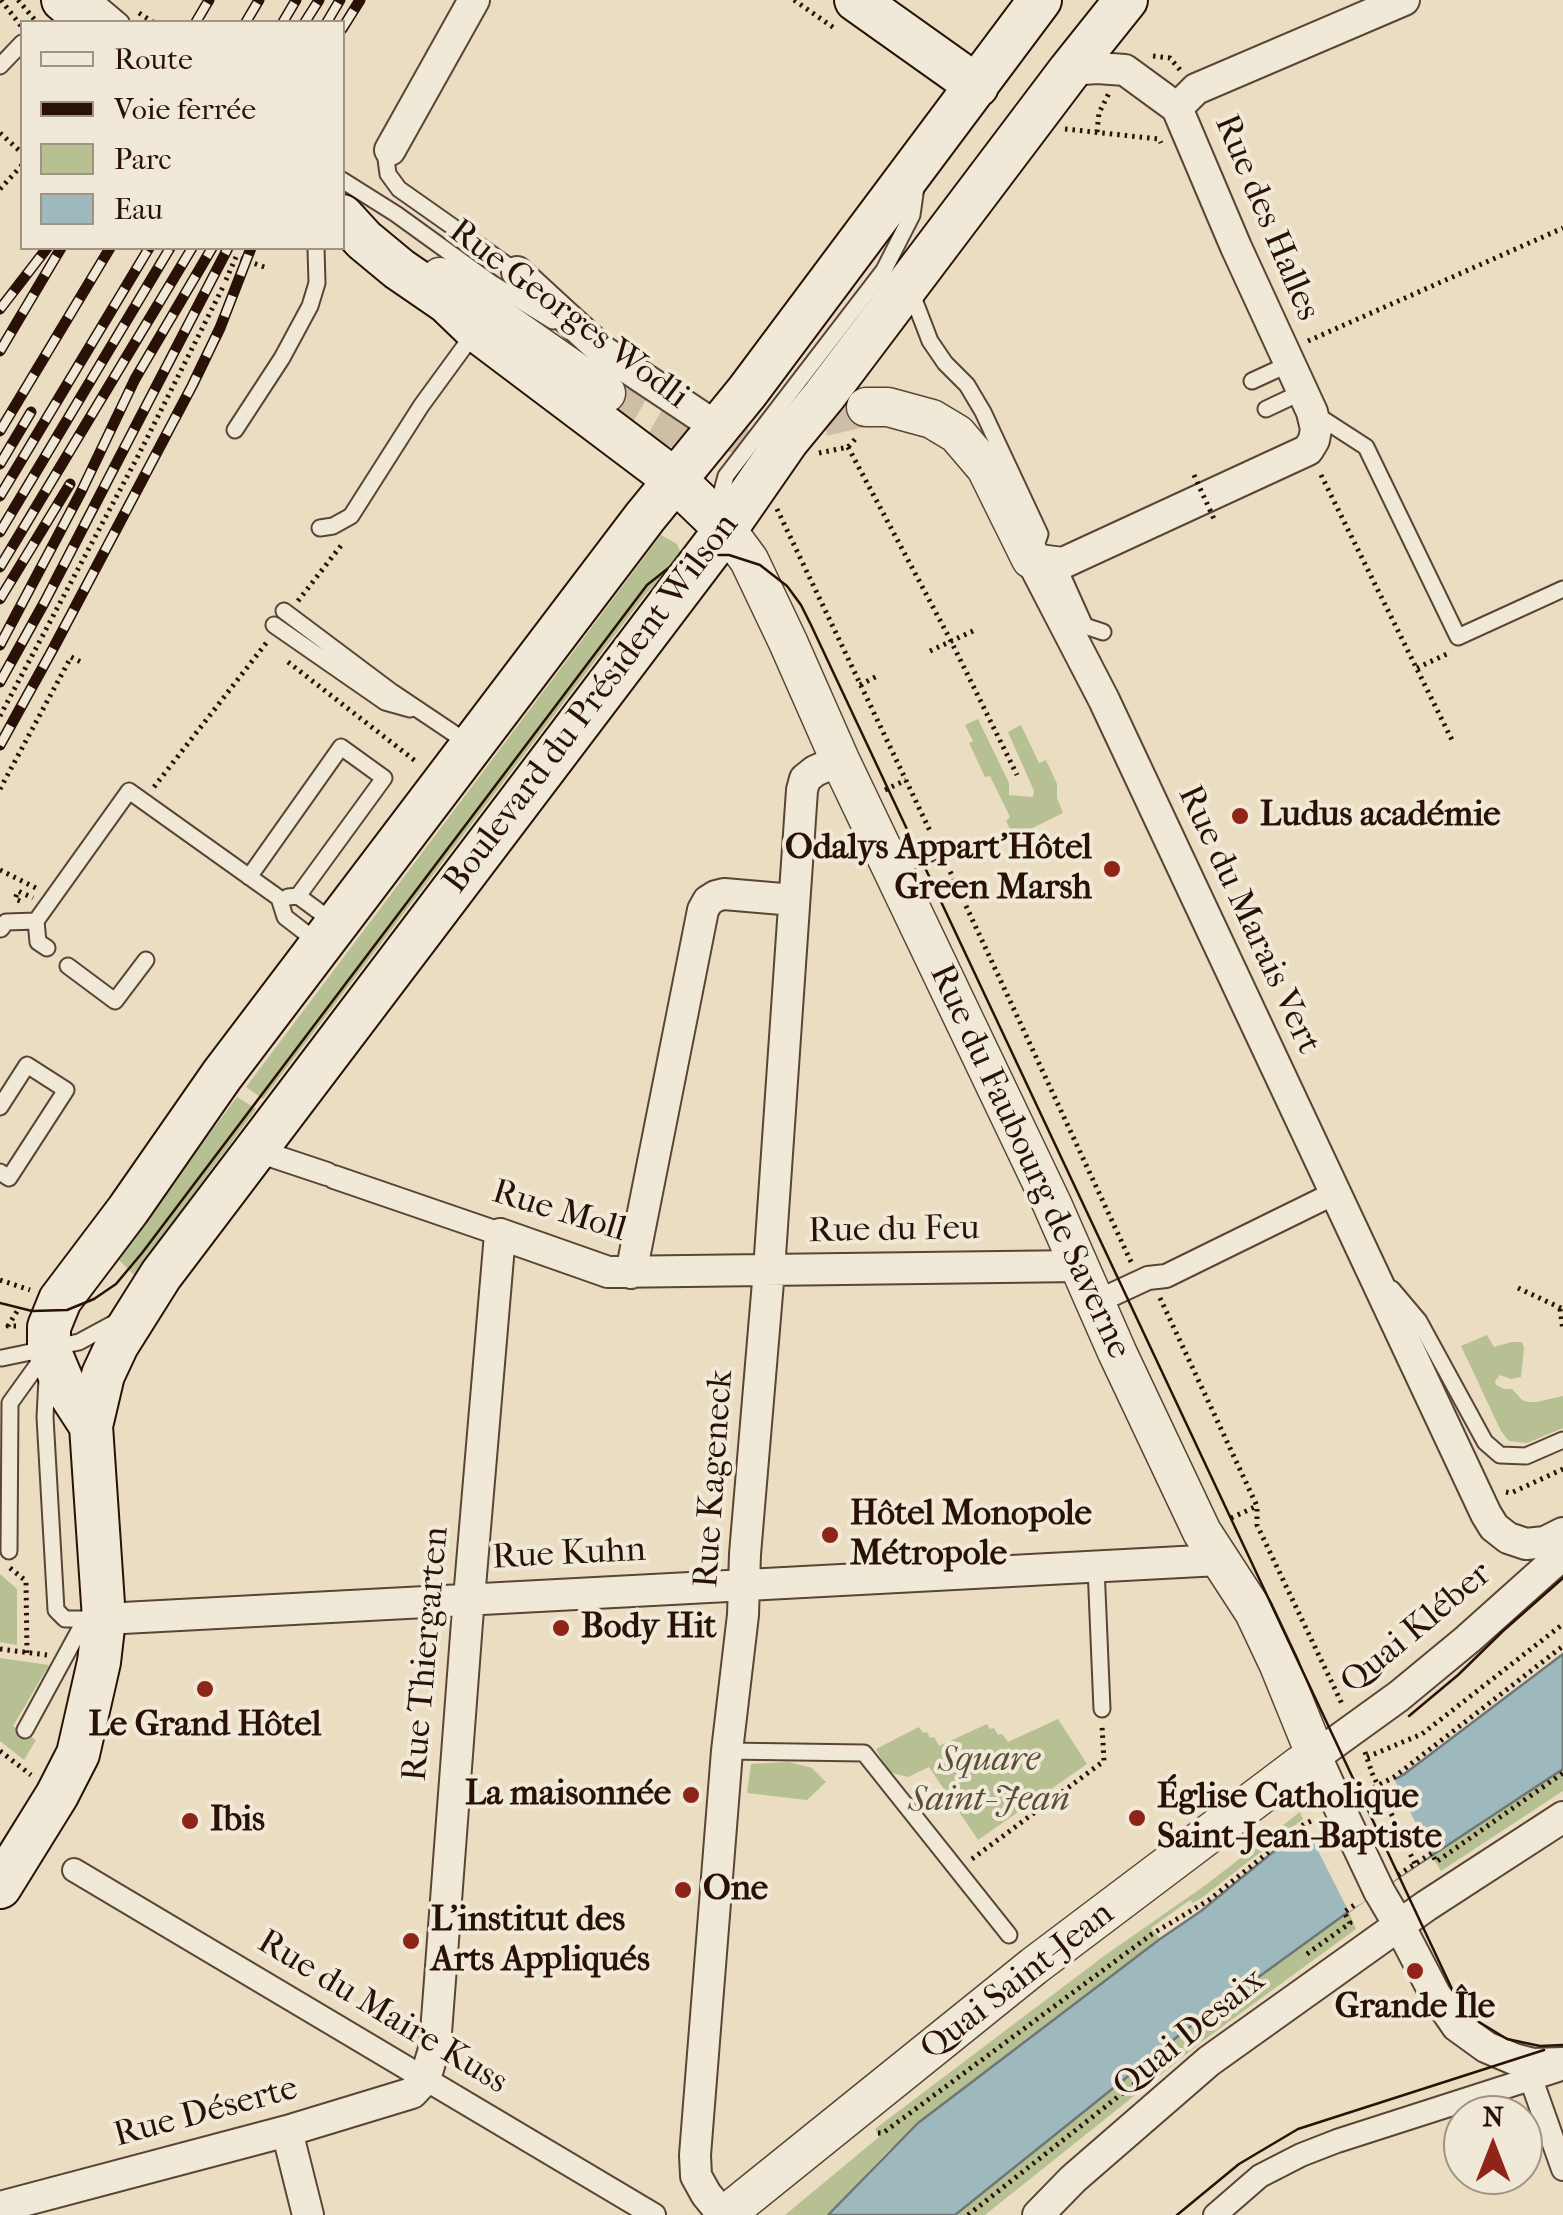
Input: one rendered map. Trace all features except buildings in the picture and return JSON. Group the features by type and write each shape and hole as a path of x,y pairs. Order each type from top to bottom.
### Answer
{"main road":[{"path":"856,0 977,86 1070,70"},
{"name":"Boulevard du Président Wilson","path":"92,1426 103,1374 156,1281 726,529 741,453 747,392 1040,0"},
{"name":"Boulevard du Président Wilson","path":"48,1315 328,934 676,480 741,453 787,441 1126,0"},
{"path":"345,219 364,240 447,302 476,330 676,480 726,529"},
{"name":"Rue Georges Wodli","path":"344,250 435,312 476,330"},
{"path":"0,1887 78,1754 99,1662 92,1426 64,1383 48,1315"}],"street":[{"path":"390,150 474,0"},
{"path":"1177,108 1196,89 1404,0"},
{"name":"Rue des Halles","path":"1070,70 1125,70 1177,108 1307,402"},
{"name":"Rue Georges Wodli","path":"345,210 606,393"},
{"name":"Rue Georges Wodli","path":"517,272 604,352 741,453"},
{"path":"862,421 888,407 932,419 957,434 1019,512 1047,561 1308,450 1316,430 1307,402"},
{"name":"Rue du Faubourg de Saverne","path":"726,529 755,573 1202,1532 1254,1612 1324,1775"},
{"name":"Rue du Marais Vert","path":"1047,561 1070,597 1068,630 1088,634 1334,1194 1476,1496 1494,1527 1508,1538 1526,1544 1545,1542 1563,1533"},
{"name":"Rue Kageneck","path":"724,2215 696,2176 694,2155 769,1270 802,790 805,779 815,771 840,760"},
{"path":"630,1273 703,910 708,901 724,894 794,900"},
{"name":"Rue Moll","path":"255,1150 608,1272 769,1270"},
{"path":"1086,1282 1107,1297 1148,1278 1166,1276 1334,1194"},
{"name":"Rue Thiergarten","path":"424,2079 435,2046 500,1234"},
{"name":"Rue du Feu","path":"769,1270 1086,1282"},
{"name":"Quai Kléber","path":"1324,1775 1563,1554"},
{"name":"Rue Kuhn","path":"95,1618 1218,1560"},
{"name":"Quai Saint-Jean","path":"724,2215 1030,1961 1299,1766 1324,1775"},
{"path":"1324,1775 1379,1891 1434,1994 1457,2026 1486,2048 1514,2059 1563,2066"},
{"name":"Quai Desaix","path":"1038,2215 1073,2179 1209,2061 1399,1925 1563,1817"},
{"name":"Rue du Maire Kuss","path":"74,1870 654,2215"},
{"path":"1215,2215 1260,2176 1301,2155 1563,2066"},
{"name":"Rue Déserte","path":"0,2207 287,2132 412,2094 424,2079"},
{"path":"1531,2079 1563,2169"},
{"path":"287,2132 308,2215"}],"lane":[{"path":"95,0 119,20"},
{"path":"0,66 20,45"},
{"name":"Rue Georges Wodli","path":"390,150 386,158 388,174 399,189 517,272"},
{"path":"345,182 493,284 604,352"},
{"path":"236,430 310,306 316,283 316,250"},
{"path":"908,284 930,341 983,412 1019,512 1048,502"},
{"path":"320,528 334,526 351,516 476,330"},
{"path":"1252,381 1286,358"},
{"path":"1266,409 1307,402 1366,446 1458,636 1563,589"},
{"path":"284,615 472,746"},
{"path":"249,876 341,747 384,778 298,896 279,898"},
{"path":"46,948 38,942 36,921 129,792 279,898 285,917 328,934"},
{"path":"892,870 939,848"},
{"path":"298,896 328,934"},
{"path":"0,929 6,922 36,921"},
{"path":"68,966 115,1001 146,960"},
{"path":"0,1105 28,1065 66,1090 9,1178 0,1172"},
{"path":"1361,1249 1418,1321 1485,1442 1500,1455 1526,1456 1563,1440"},
{"path":"48,1315 80,1342 119,1321 156,1281"},
{"path":"1,1358 48,1315"},
{"path":"1,1358 48,1315"},
{"path":"5,1555 10,1403 48,1315"},
{"path":"48,1315 45,1417 56,1610 65,1619 95,1618"},
{"path":"1096,1566 1102,1708"},
{"path":"26,1730 65,1658 95,1618"},
{"path":"727,1751 864,1753 1009,1935"}],"path":[{"path":"0,0 20,25"},
{"path":"18,0 35,20"},
{"path":"137,12 149,20"},
{"name":"Rue des Halles","path":"1028,125 1159,139 1167,156"},
{"path":"0,133 20,151"},
{"path":"0,189 20,167"},
{"path":"1286,358 1563,228"},
{"path":"0,716 138,456 236,257 267,268"},
{"path":"807,456 848,446 862,421"},
{"path":"848,446 1017,775"},
{"path":"1308,450 1452,740 1448,741"},
{"path":"1194,476 1214,519"},
{"path":"141,799 162,778 352,530"},
{"path":"791,537 1135,1269 1154,1285 1257,1506 1257,1525 1416,1866"},
{"path":"930,651 974,630"},
{"path":"0,790 70,656 83,663"},
{"path":"280,656 432,774"},
{"path":"860,684 879,675"},
{"path":"882,791 906,780"},
{"path":"0,870 19,880"},
{"path":"0,1280 48,1315"},
{"path":"1518,1288 1562,1309 1563,1331"},
{"path":"1476,1496 1486,1492 1511,1493 1563,1469"},
{"path":"1246,1501 1250,1509"},
{"path":"5,1555 26,1581 27,1652"},
{"path":"1324,1775 1361,1743 1422,1734 1563,1624"},
{"path":"1394,1778 1563,1646"},
{"path":"0,1649 65,1658"},
{"path":"958,1870 1104,1761 1102,1708"},
{"path":"1436,1862 1563,1773"},
{"path":"884,2133 1152,1934 1209,1900 1300,1826"}],"green space":[{"path":"661,535 677,544 685,563 646,594 263,1099 246,1087"},
{"path":"978,719 1009,783 1009,795 1033,797 1034,791 1008,732 1021,725 1039,763 1046,760 1057,784 1063,813 1014,837 1006,821 1010,817 969,743 973,741 965,725"},
{"path":"237,1097 256,1109 134,1275 117,1258"},
{"path":"1487,1335 1494,1347 1522,1342 1524,1348 1521,1377 1500,1375 1496,1385 1512,1389 1528,1402 1563,1396 1563,1428 1527,1443 1509,1441 1461,1346"},
{"path":"0,1574 17,1589 17,1645 0,1642"},
{"path":"0,1658 49,1665 13,1726 36,1740 24,1760 0,1741"},
{"name":"Square Saint-Jean","path":"1058,1719 1087,1764 978,1840 929,1767 908,1777 888,1772 876,1749 919,1727 930,1738 934,1737 939,1746 987,1724 1008,1742"},
{"path":"789,1762 812,1768 826,1782 807,1800 747,1793 751,1764"},
{"path":"1563,1769 1563,1791 1441,1871 1431,1855"},
{"path":"1300,1812 1303,1819 1203,1897 1193,1903 1190,1900 1151,1928 1160,1939 889,2150 828,2215 785,2215 879,2137 875,2129"},
{"path":"1349,1912 1356,1929 1204,2040 985,2215 955,2215 1187,2029"}],"water":[{"path":"1563,1654 1563,1769 1366,1899 1187,2029 955,2215 828,2215 918,2123 1201,1911 1306,1825 1403,1775"}],"pier":[{"path":"1392,1774 1431,1855 1349,1912 1303,1821"}],"tunnel":[{"path":"606,393 659,423 691,433 743,433 866,407"}],"tram line":[{"path":"0,1303 32,1311 67,1310 116,1284 647,585 671,566 706,555 729,555 760,565 787,586 811,625 1452,1989 1479,2022 1507,2039 1540,2046 1563,2045"},
{"path":"1409,1716 1563,1578"},
{"path":"1177,2215 1239,2164 1298,2129 1544,2050"}],"railway":[{"path":"197,20 209,0"},
{"path":"247,20 259,0"},
{"path":"284,20 296,0"},
{"path":"306,20 319,0"},
{"path":"328,20 340,0"},
{"path":"345,24 360,0"},
{"path":"0,309 45,250"},
{"path":"0,351 60,250"},
{"path":"0,431 109,250"},
{"path":"0,496 148,250"},
{"path":"0,532 169,250"},
{"path":"0,567 191,250"},
{"path":"0,645 135,379 211,250"},
{"path":"0,682 227,250"},
{"path":"0,745 192,386 250,250"},
{"path":"0,464 31,412"},
{"path":"0,599 70,484"}],"place":[{"name":"Ludus académie","path":"1240,816"},
{"name":"Odalys Appart'Hôtel Green Marsh","path":"1112,869"},
{"name":"Hôtel Monopole Métropole","path":"830,1535"},
{"name":"Body Hit","path":"561,1628"},
{"name":"Le Grand Hôtel","path":"205,1689"},
{"name":"La maisonnée","path":"691,1795"},
{"name":"Église Catholique Saint-Jean-Baptiste","path":"1137,1818"},
{"name":"Ibis","path":"190,1821"},
{"name":"One","path":"683,1890"},
{"name":"L'institut des Arts Appliqués","path":"411,1941"},
{"name":"Grande Île","path":"1415,1971"}]}
